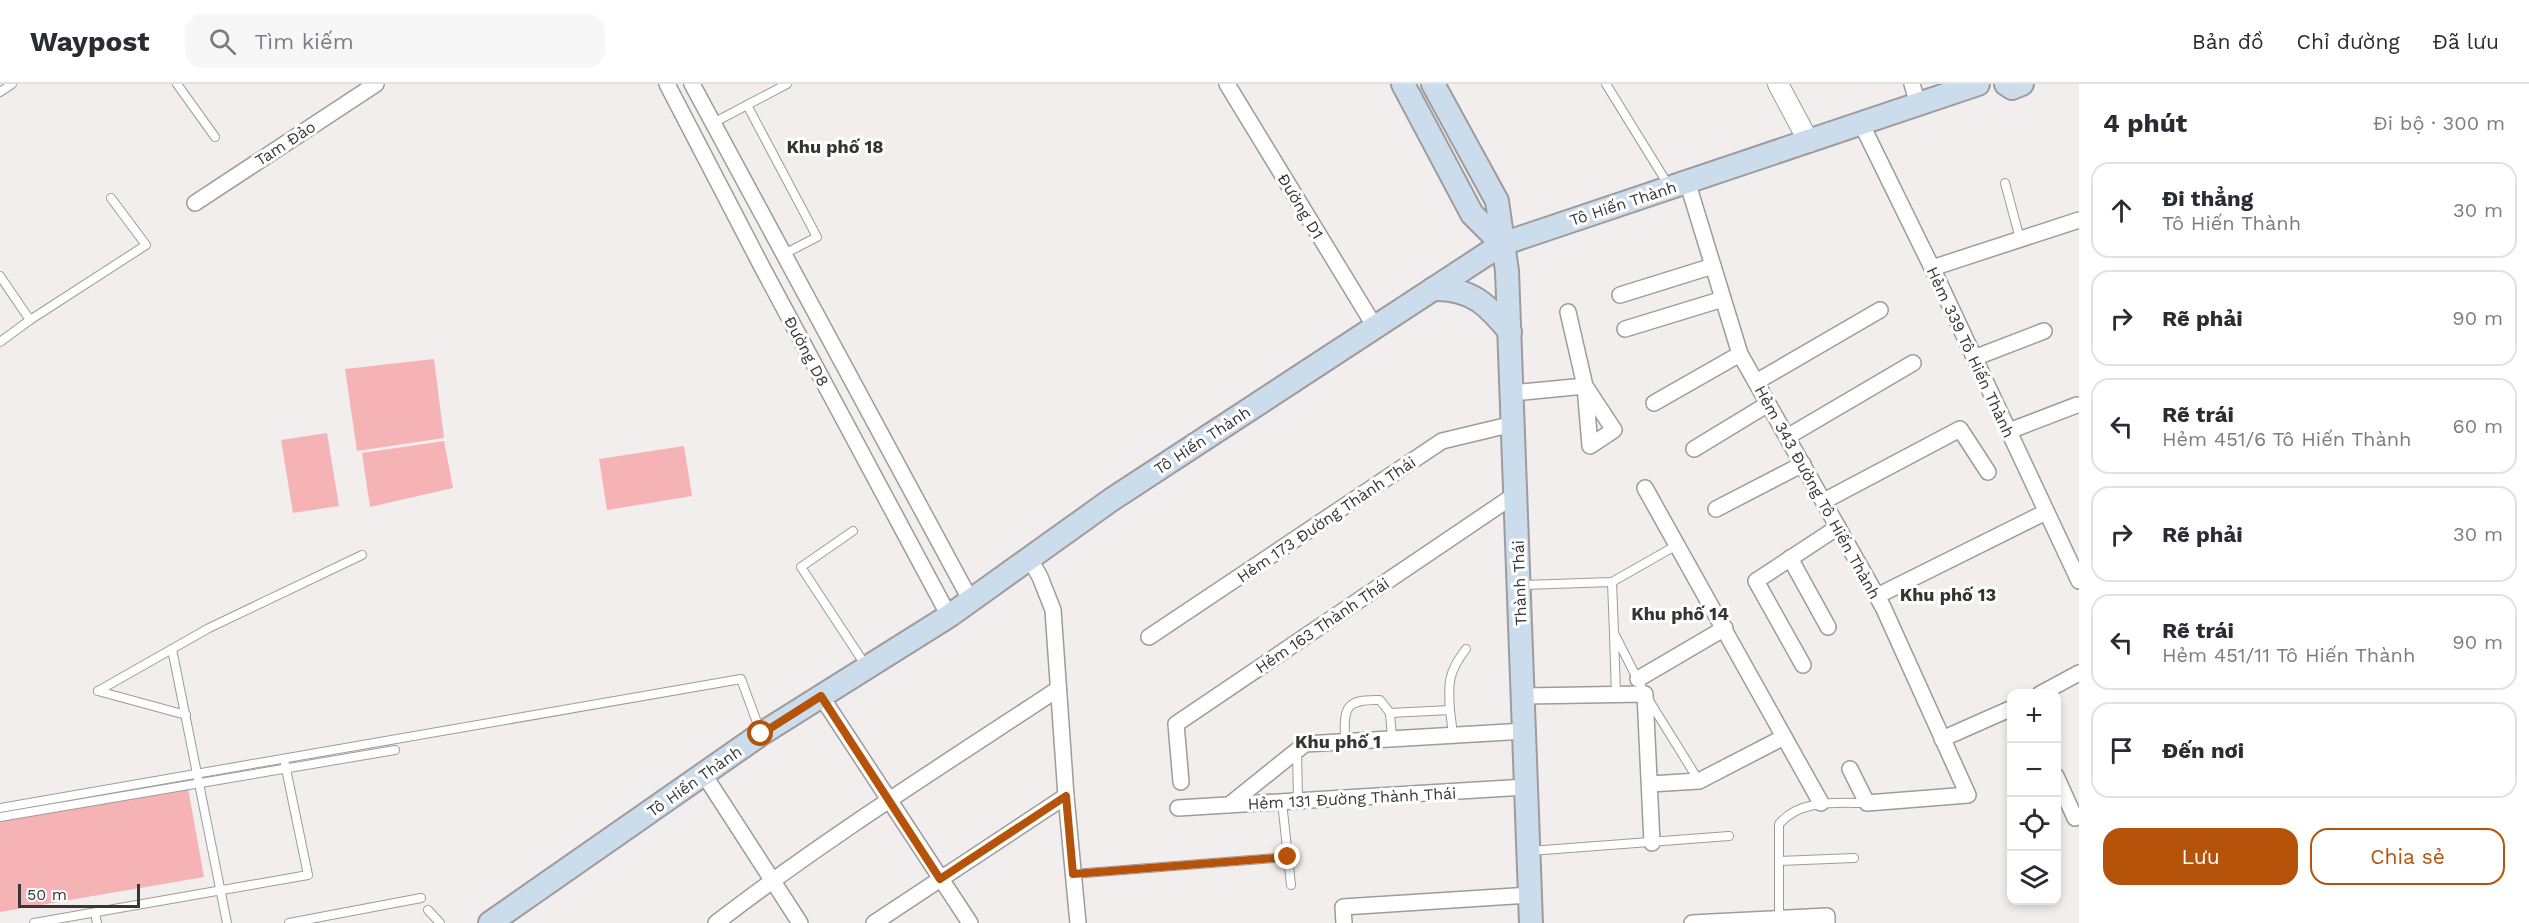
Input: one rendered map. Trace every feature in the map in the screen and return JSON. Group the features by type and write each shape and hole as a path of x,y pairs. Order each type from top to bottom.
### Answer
{"main road":[{"path":"1403,84 1472,214 1502,244"},
{"name":"Thành Thái","path":"1433,84 1497,201 1507,271 1531,923"},
{"name":"Tô Hiến Thành","path":"490,923 761,734 949,616 1111,500 1502,244 1809,142 1861,123 1915,94 1978,84"},
{"path":"2006,84 2012,88 2022,84"},
{"path":"1433,289 1453,289 1470,294 1496,315 1510,332"}],"street":[{"name":"Tam Đảo","path":"195,202 376,84"},
{"name":"Đường D8","path":"667,84 949,616"},
{"name":"Đường D8","path":"692,84 971,601"},
{"name":"Đường D1","path":"1227,84 1375,327"},
{"path":"1778,84 1809,142"},
{"name":"Hẻm 339 Tô Hiến Thành","path":"1861,123 2079,581"},
{"name":"Hẻm 343 Đường Tô Hiến Thành","path":"1679,184 1713,266 1740,354 1877,596 1968,795 1867,803"},
{"path":"1932,268 2079,219"},
{"path":"762,267 784,254"},
{"path":"1620,295 1713,266"},
{"path":"1625,329 1723,298"},
{"path":"1756,382 1880,310"},
{"path":"1512,393 1586,386 1568,312"},
{"path":"1974,358 2044,331"},
{"path":"1654,403 1740,354"},
{"path":"1787,437 1912,363"},
{"path":"1694,449 1768,404"},
{"path":"2009,431 2076,405"},
{"name":"Hẻm 173 Đường Thành Thái","path":"1149,637 1442,441 1513,423"},
{"path":"1824,501 1960,429 1988,472"},
{"path":"1716,509 1803,464"},
{"path":"1645,488 1821,803"},
{"name":"Hẻm 163 Thành Thái","path":"1181,782 1176,724 1516,494"},
{"path":"1877,596 2046,512"},
{"path":"1803,665 1756,581 1838,527"},
{"path":"1790,558 1828,627"},
{"path":"1030,559 1053,610 1066,796 1078,923"},
{"path":"1638,679 1725,628"},
{"path":"2048,689 2079,673"},
{"path":"716,923 772,880 1058,689"},
{"path":"1523,696 1645,694 1652,843"},
{"path":"821,696 970,923"},
{"path":"1942,739 2007,710"},
{"path":"1229,805 1297,748 1305,744 1525,730"},
{"path":"1650,783 1699,781 1784,737"},
{"path":"1850,769 1867,803"},
{"path":"703,773 800,923"},
{"path":"2061,787 2075,818"},
{"name":"Hẻm 131 Đường Thành Thái","path":"1178,808 1527,788"},
{"path":"874,923 1066,796"},
{"path":"1344,923 1343,907 1530,895"},
{"path":"1692,923 1827,919"}],"lane":[{"path":"0,92 12,84"},
{"path":"177,84 215,137"},
{"path":"713,123 787,84"},
{"path":"1606,84 1679,184"},
{"path":"747,105 817,237 784,254"},
{"path":"2005,183 2020,239"},
{"path":"0,342 146,244 111,198"},
{"path":"0,276 30,320"},
{"path":"852,531 801,567 867,667"},
{"path":"1519,585 1612,582 1677,545"},
{"path":"186,715 98,691 209,628 362,555"},
{"path":"1612,582 1616,695"},
{"path":"1614,633 1645,694 1699,781"},
{"path":"172,649 227,923"},
{"path":"1453,735 1450,712 1450,674 1466,649"},
{"path":"0,807 741,679 761,734"},
{"path":"1346,741 1344,718 1356,700 1380,700 1390,713 1392,738"},
{"path":"1390,713 1446,709 1450,712"},
{"path":"1291,885 1288,857 1290,802 1297,748"},
{"path":"0,817 395,750"},
{"path":"34,923 308,875 284,759"},
{"path":"1771,920 1779,861 1779,824 1785,818 1821,803 1867,803"},
{"path":"1529,851 1729,836"},
{"path":"1073,874 1288,857"},
{"path":"1779,861 1854,858"},
{"path":"289,923 421,898"},
{"path":"428,910 440,923"},
{"path":"95,913 97,923"}],"shaded area":[{"path":"434,359 444,438 357,451 345,369"},
{"path":"327,433 339,506 293,513 281,440"},
{"path":"444,441 453,488 370,507 362,453"},
{"path":"684,446 692,496 607,510 599,459"},
{"path":"188,788 204,877 0,912 0,820"}],"district":[{"name":"Khu phố 18","path":"835,147"},
{"name":"Khu phố 13","path":"1948,595"},
{"name":"Khu phố 14","path":"1680,614"},
{"name":"Khu phố 1","path":"1338,742"}],"route":[{"path":"761,734 821,696 940,879 1066,796 1073,874 1288,857"}]}
